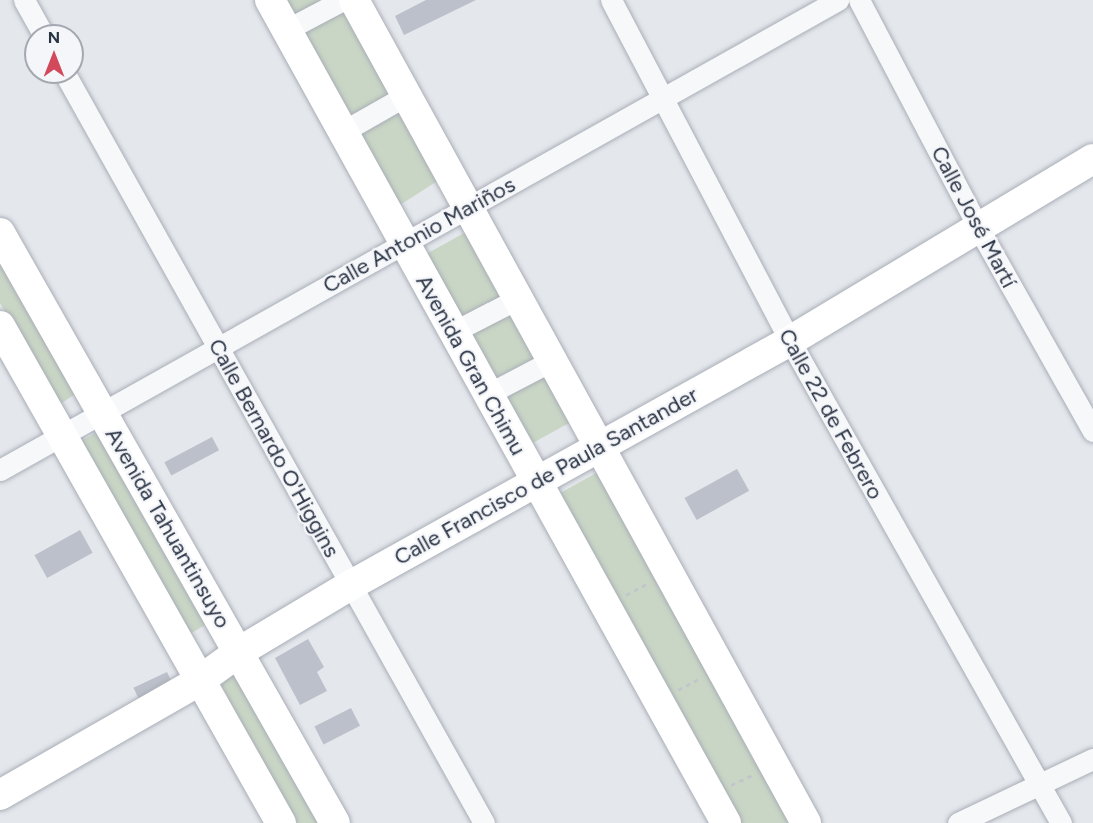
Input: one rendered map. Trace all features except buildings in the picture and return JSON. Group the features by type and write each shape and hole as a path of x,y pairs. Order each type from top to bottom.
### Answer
{"street":[{"path":"24,0 37,24"},
{"name":"Avenida Gran Chimu","path":"270,0 726,823"},
{"path":"286,30 343,0"},
{"path":"354,0 806,823"},
{"name":"Calle 22 de Febrero","path":"611,0 790,341 1061,823"},
{"name":"Calle Antonio Mariños","path":"0,470 838,0"},
{"name":"Calle José Martí","path":"859,0 979,229 1093,431"},
{"name":"Calle Bernardo O'Higgins","path":"71,84 484,823"},
{"path":"342,132 407,95"},
{"name":"Calle Francisco de Paula Santander","path":"0,795 199,681 238,652 351,585 790,341 1093,159"},
{"name":"Avenida Tahuantinsuyo","path":"0,233 335,823"},
{"path":"453,332 519,298"},
{"name":"Avenida Tahuantinsuyo","path":"0,326 280,823"},
{"path":"488,394 553,360"},
{"path":"958,823 1093,759"}],"path":[{"path":"605,606 670,573"},
{"path":"658,700 722,668"},
{"path":"711,795 774,765"}],"green space":[{"path":"287,0 338,0 439,180 400,205"},
{"path":"466,232 571,422 531,444 426,254"},
{"path":"0,259 75,394 59,405 0,303"},
{"path":"99,431 210,622 190,633 80,442"},
{"path":"600,471 795,823 740,823 558,494"},
{"path":"235,674 320,823 297,823 220,683"}]}
